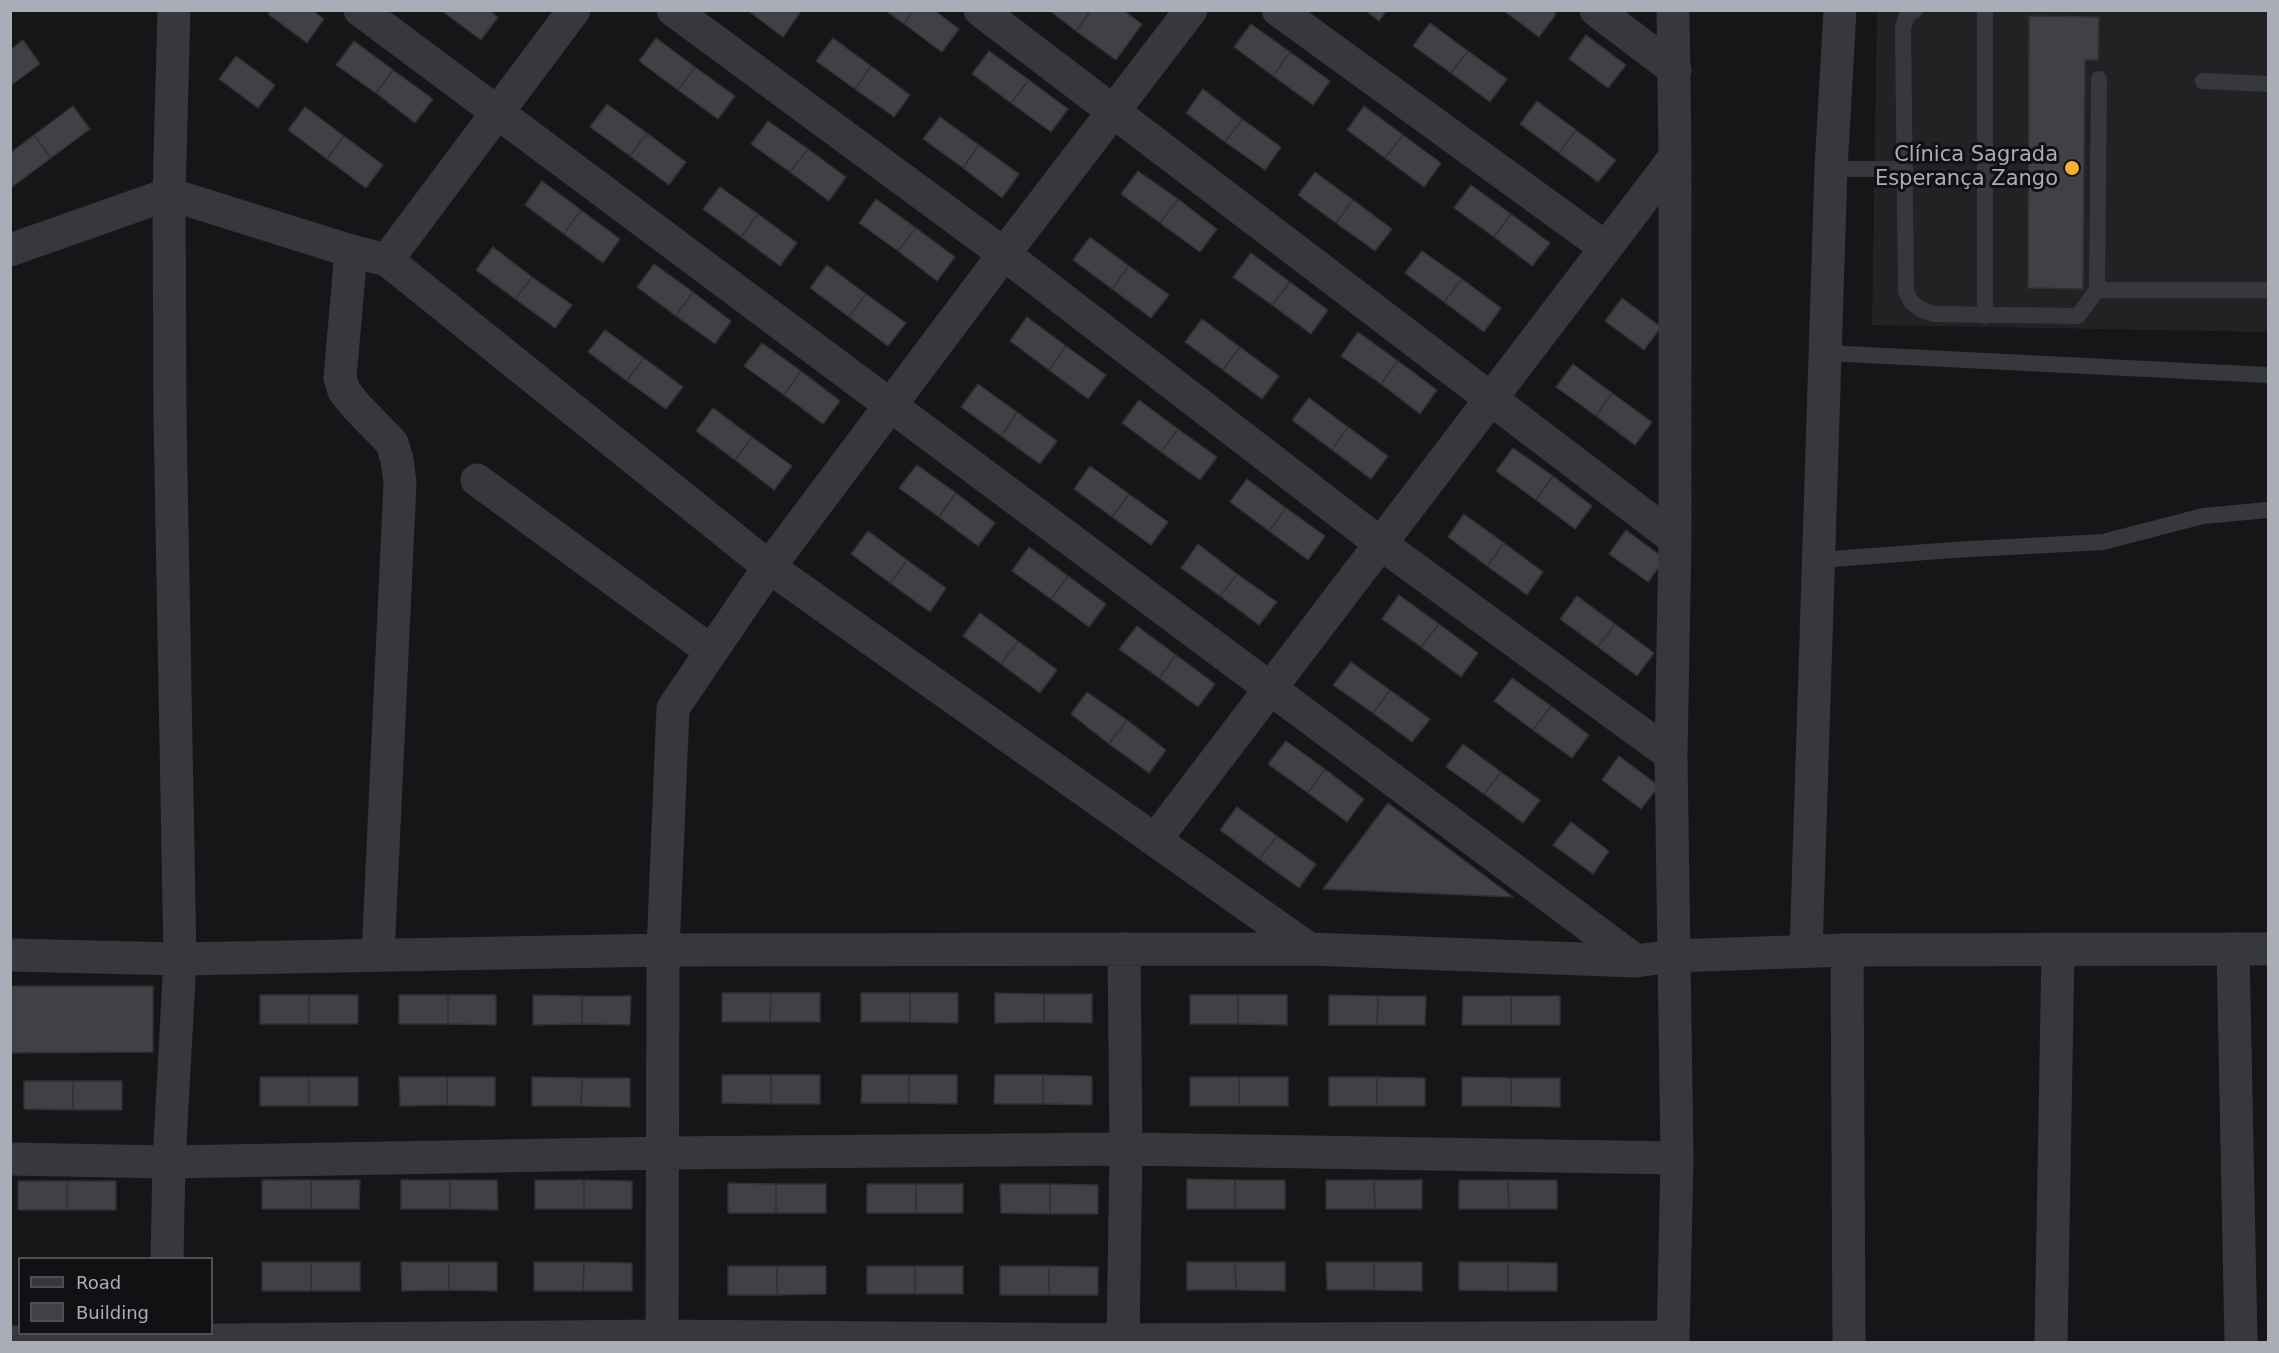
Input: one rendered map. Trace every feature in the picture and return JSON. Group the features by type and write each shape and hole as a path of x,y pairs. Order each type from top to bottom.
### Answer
{"street":[{"path":"167,1257 169,1162 180,959 170,418 169,194 174,10"},
{"path":"360,10 1636,961"},
{"path":"387,260 574,10"},
{"path":"673,10 1004,254 1381,544 1671,755"},
{"path":"980,10 1675,539"},
{"path":"662,1339 663,950 673,708 770,567 1004,254 1191,10"},
{"path":"1278,10 1606,248"},
{"path":"1596,10 1675,70"},
{"path":"10,1342 166,1339 1673,1340 1677,1158 1671,755 1675,539 1675,70 1672,10"},
{"path":"1806,950 1832,169 1840,10"},
{"path":"1155,840 1675,157"},
{"path":"10,250 169,194 351,251 387,260 770,567 1309,950"},
{"path":"351,251 340,378 344,391 392,443 400,483 378,955"},
{"path":"477,480 711,651"},
{"path":"2051,1342 2058,949"},
{"path":"2234,949 2241,1342"},
{"path":"10,955 180,959 663,950 1309,950 1636,961 1673,956 1806,950 2268,949"},
{"path":"1123,1341 1126,1149 1124,950"},
{"path":"1847,950 1849,1342"},
{"path":"10,1160 169,1162 664,1153 1126,1149 1677,1158"}],"lane":[{"path":"1915,10 1907,16 1903,27 1906,291 1911,302 1922,310 1934,314 1985,316 2078,316 2097,290 2099,79"},
{"path":"1985,10 1985,316"},
{"path":"2203,81 2268,84"},
{"path":"1832,169 1905,169"},
{"path":"2097,290 2268,290"},
{"path":"1826,353 2268,375"},
{"path":"1819,560 2103,542 2203,516 2268,510"}],"shaded area":[{"name":"Clínica Sagrada Esperança Zango","path":"1877,11 2268,11 2268,332 1872,325"}],"building":[{"path":"271,10 312,10 324,19 307,43 268,14"},
{"path":"489,10 498,17 481,40 442,11"},
{"path":"747,10 796,10 800,13 783,37"},
{"path":"885,10 913,10 904,24"},
{"path":"913,10 934,10 959,29 942,52 904,24"},
{"path":"1049,10 1091,10 1076,31"},
{"path":"1091,10 1123,10 1142,24 1116,60 1076,31"},
{"path":"1365,10 1387,10 1379,21"},
{"path":"1503,10 1552,10 1556,14 1539,37"},
{"path":"2029,16 2099,17 2098,60 2085,60 2083,289 2028,288"},
{"path":"1430,23 1468,51 1451,73 1413,46"},
{"path":"1251,24 1290,52 1273,76 1234,47"},
{"path":"1586,35 1626,65 1608,88 1569,59"},
{"path":"656,38 695,67 678,90 639,61"},
{"path":"833,38 871,66 855,89 816,61"},
{"path":"23,40 40,64 10,86 10,50"},
{"path":"354,41 393,70 376,93 336,65"},
{"path":"989,51 1029,80 1011,103 972,74"},
{"path":"1468,51 1507,79 1490,102 1451,73"},
{"path":"1290,52 1330,81 1313,105 1273,76"},
{"path":"236,56 275,85 258,108 219,79"},
{"path":"871,66 910,95 894,117 855,89"},
{"path":"695,67 735,96 718,119 678,90"},
{"path":"393,70 433,99 415,123 376,93"},
{"path":"1029,80 1068,109 1051,132 1011,103"},
{"path":"1203,89 1242,119 1225,142 1186,113"},
{"path":"1537,101 1576,130 1559,153 1520,124"},
{"path":"607,104 647,133 630,156 590,127"},
{"path":"73,106 90,129 51,158 34,135"},
{"path":"1364,106 1403,135 1385,158 1347,130"},
{"path":"305,107 344,136 327,159 288,130"},
{"path":"940,117 979,145 963,168 923,139"},
{"path":"1242,119 1281,147 1265,170 1225,142"},
{"path":"768,121 808,149 790,172 751,144"},
{"path":"1576,130 1616,160 1598,182 1559,153"},
{"path":"647,133 686,162 669,185 630,156"},
{"path":"34,135 51,158 12,187 10,153"},
{"path":"1403,135 1441,163 1424,187 1385,158"},
{"path":"344,136 383,165 366,188 327,159"},
{"path":"979,145 1019,174 1002,198 963,168"},
{"path":"808,149 846,177 829,201 790,172"},
{"path":"1138,171 1178,199 1160,223 1121,194"},
{"path":"1315,172 1353,200 1336,223 1298,195"},
{"path":"542,181 581,210 564,234 525,205"},
{"path":"1471,185 1511,214 1494,237 1454,208"},
{"path":"720,187 758,214 741,237 703,209"},
{"path":"876,199 916,228 898,251 859,223"},
{"path":"1178,199 1217,229 1200,252 1160,223"},
{"path":"1353,200 1392,229 1375,251 1336,223"},
{"path":"581,210 620,239 603,263 564,234"},
{"path":"758,214 797,243 780,266 741,237"},
{"path":"1511,214 1550,243 1532,266 1494,237"},
{"path":"916,228 955,257 937,281 898,251"},
{"path":"1090,237 1129,266 1112,289 1073,260"},
{"path":"493,247 532,277 515,299 476,270"},
{"path":"1422,251 1462,279 1444,302 1405,273"},
{"path":"1251,253 1290,282 1272,305 1233,277"},
{"path":"654,264 693,292 676,316 637,287"},
{"path":"827,265 866,294 849,317 810,288"},
{"path":"1129,266 1169,295 1151,318 1112,289"},
{"path":"532,277 572,305 555,328 515,299"},
{"path":"1462,279 1501,308 1484,332 1444,302"},
{"path":"1290,282 1328,310 1311,334 1272,305"},
{"path":"693,292 731,321 715,344 676,316"},
{"path":"866,294 906,323 888,346 849,317"},
{"path":"1622,298 1661,327 1644,350 1605,321"},
{"path":"1027,317 1066,346 1049,370 1010,341"},
{"path":"1202,319 1240,347 1223,370 1185,342"},
{"path":"605,330 644,358 627,381 588,352"},
{"path":"1358,332 1398,361 1381,384 1341,356"},
{"path":"762,343 801,371 784,395 744,366"},
{"path":"1066,346 1106,375 1088,399 1049,370"},
{"path":"1240,347 1279,376 1262,399 1223,370"},
{"path":"644,358 683,387 666,409 627,381"},
{"path":"1398,361 1437,390 1420,414 1381,384"},
{"path":"1573,364 1612,393 1596,416 1556,387"},
{"path":"801,371 840,401 823,424 784,395"},
{"path":"978,384 1017,412 1001,436 961,407"},
{"path":"1612,393 1652,422 1635,445 1596,416"},
{"path":"1309,398 1348,427 1332,450 1292,420"},
{"path":"1139,400 1178,429 1161,452 1122,423"},
{"path":"713,408 752,437 735,460 696,431"},
{"path":"1017,412 1057,441 1040,464 1001,436"},
{"path":"1348,427 1388,456 1371,479 1332,450"},
{"path":"1178,429 1217,457 1200,480 1161,452"},
{"path":"752,437 792,466 774,490 735,460"},
{"path":"1513,448 1553,476 1536,500 1496,471"},
{"path":"917,465 956,493 939,517 899,488"},
{"path":"1090,466 1129,494 1112,517 1074,489"},
{"path":"1553,476 1592,506 1575,529 1536,500"},
{"path":"1247,479 1286,508 1269,531 1230,502"},
{"path":"956,493 995,523 978,546 939,517"},
{"path":"1129,494 1168,522 1151,545 1112,517"},
{"path":"1286,508 1325,536 1308,560 1269,531"},
{"path":"1464,514 1504,543 1487,566 1448,537"},
{"path":"1626,530 1665,559 1648,582 1609,554"},
{"path":"868,531 907,560 890,583 851,554"},
{"path":"1504,543 1543,572 1527,595 1487,566"},
{"path":"1198,544 1237,574 1220,596 1181,568"},
{"path":"1029,547 1068,576 1051,599 1012,571"},
{"path":"907,560 946,588 930,612 890,583"},
{"path":"1237,574 1277,602 1259,625 1220,596"},
{"path":"1068,576 1106,604 1089,627 1051,599"},
{"path":"1399,595 1439,624 1421,647 1382,619"},
{"path":"1577,596 1615,624 1598,647 1560,619"},
{"path":"980,613 1018,641 1001,664 963,636"},
{"path":"1439,624 1478,653 1461,677 1421,647"},
{"path":"1615,624 1654,653 1637,676 1598,647"},
{"path":"1137,626 1176,655 1159,678 1119,649"},
{"path":"1018,641 1057,670 1040,693 1001,664"},
{"path":"1176,655 1215,684 1198,707 1159,678"},
{"path":"1351,662 1390,690 1373,713 1333,685"},
{"path":"1512,678 1551,706 1533,730 1494,701"},
{"path":"1390,690 1430,719 1412,742 1373,713"},
{"path":"1087,692 1127,720 1109,744 1071,714"},
{"path":"1551,706 1589,735 1572,758 1533,730"},
{"path":"1127,720 1166,750 1149,773 1109,744"},
{"path":"1286,741 1325,769 1308,793 1268,764"},
{"path":"1463,744 1501,772 1484,794 1446,767"},
{"path":"1619,756 1659,786 1641,809 1602,780"},
{"path":"1325,769 1364,799 1347,822 1308,793"},
{"path":"1501,772 1540,800 1523,823 1484,794"},
{"path":"1388,803 1513,897 1323,889"},
{"path":"1237,807 1277,836 1259,859 1220,830"},
{"path":"1571,822 1609,851 1593,874 1553,845"},
{"path":"1277,836 1316,864 1299,888 1259,859"},
{"path":"11,986 153,986 153,1052 11,1053"},
{"path":"722,993 771,993 770,1022 722,1022"},
{"path":"771,993 820,993 820,1022 770,1022"},
{"path":"861,993 910,993 910,1022 861,1022"},
{"path":"910,993 958,993 958,1023 910,1022"},
{"path":"995,993 1044,994 1044,1022 995,1023"},
{"path":"1044,994 1092,994 1092,1023 1044,1022"},
{"path":"260,995 309,995 309,1024 260,1024"},
{"path":"309,995 358,995 358,1024 309,1024"},
{"path":"399,995 448,995 448,1024 399,1024"},
{"path":"448,995 496,995 496,1025 448,1024"},
{"path":"533,995 582,996 582,1024 533,1025"},
{"path":"1190,995 1238,995 1238,1024 1190,1024"},
{"path":"1238,995 1287,995 1287,1025 1238,1024"},
{"path":"1329,995 1378,996 1377,1025 1329,1025"},
{"path":"582,996 631,996 630,1025 582,1024"},
{"path":"1378,996 1426,996 1425,1025 1377,1025"},
{"path":"1463,996 1511,996 1511,1025 1462,1025"},
{"path":"1511,996 1560,996 1560,1025 1511,1025"},
{"path":"722,1075 771,1075 771,1104 722,1103"},
{"path":"771,1075 820,1075 820,1104 771,1104"},
{"path":"862,1075 909,1075 909,1103 861,1103"},
{"path":"909,1075 957,1075 957,1104 909,1103"},
{"path":"995,1075 1043,1075 1043,1104 994,1104"},
{"path":"1043,1075 1092,1076 1092,1105 1043,1104"},
{"path":"260,1077 309,1077 309,1106 260,1106"},
{"path":"309,1077 358,1077 358,1106 309,1106"},
{"path":"399,1077 447,1077 447,1105 400,1106"},
{"path":"447,1077 495,1077 495,1106 447,1105"},
{"path":"532,1077 582,1078 581,1106 532,1106"},
{"path":"1190,1077 1239,1077 1239,1106 1190,1106"},
{"path":"1239,1077 1288,1077 1288,1106 1239,1106"},
{"path":"1329,1077 1377,1077 1377,1106 1329,1106"},
{"path":"1377,1077 1425,1078 1425,1106 1377,1106"},
{"path":"1462,1077 1511,1078 1511,1106 1462,1106"},
{"path":"582,1078 630,1078 630,1107 581,1106"},
{"path":"1511,1078 1560,1078 1560,1107 1511,1106"},
{"path":"24,1081 73,1081 73,1110 24,1109"},
{"path":"73,1081 122,1081 122,1110 73,1110"},
{"path":"1187,1179 1235,1180 1235,1209 1187,1209"},
{"path":"262,1180 311,1180 311,1209 262,1209"},
{"path":"311,1180 360,1180 359,1209 311,1209"},
{"path":"401,1180 450,1180 450,1209 401,1209"},
{"path":"450,1180 497,1180 498,1210 450,1209"},
{"path":"535,1180 584,1180 584,1209 535,1209"},
{"path":"584,1180 632,1181 632,1209 584,1209"},
{"path":"1235,1180 1285,1180 1285,1209 1235,1209"},
{"path":"1326,1180 1374,1180 1375,1209 1326,1209"},
{"path":"1374,1180 1422,1180 1422,1209 1375,1209"},
{"path":"1459,1180 1508,1180 1509,1209 1459,1209"},
{"path":"1508,1180 1557,1180 1557,1209 1509,1209"},
{"path":"18,1181 67,1181 67,1210 18,1210"},
{"path":"67,1181 116,1181 116,1210 67,1210"},
{"path":"728,1183 776,1184 776,1213 728,1213"},
{"path":"776,1184 826,1184 826,1213 776,1213"},
{"path":"867,1184 916,1184 916,1213 867,1213"},
{"path":"916,1184 963,1184 963,1213 916,1213"},
{"path":"1000,1184 1050,1184 1050,1214 1001,1213"},
{"path":"1050,1184 1098,1185 1098,1214 1050,1214"},
{"path":"262,1262 311,1262 311,1291 262,1291"},
{"path":"311,1262 360,1262 360,1291 311,1291"},
{"path":"401,1262 449,1262 449,1290 402,1291"},
{"path":"449,1262 497,1262 497,1291 449,1290"},
{"path":"534,1262 584,1262 583,1291 534,1291"},
{"path":"584,1262 632,1263 632,1291 583,1291"},
{"path":"1187,1262 1235,1262 1236,1290 1187,1290"},
{"path":"1235,1262 1285,1262 1285,1291 1236,1290"},
{"path":"1326,1262 1374,1262 1374,1290 1327,1290"},
{"path":"1374,1262 1422,1262 1422,1291 1374,1290"},
{"path":"1459,1262 1508,1262 1508,1291 1459,1290"},
{"path":"1508,1262 1557,1263 1557,1291 1508,1291"},
{"path":"728,1266 777,1266 777,1295 728,1295"},
{"path":"777,1266 826,1266 826,1294 777,1295"},
{"path":"867,1266 915,1266 915,1294 867,1294"},
{"path":"915,1266 963,1266 963,1294 915,1294"},
{"path":"1000,1266 1049,1266 1049,1295 1000,1295"},
{"path":"1049,1266 1098,1267 1098,1295 1049,1295"}],"place":[{"name":"Clínica Sagrada Esperança Zango","path":"2072,168"}]}
